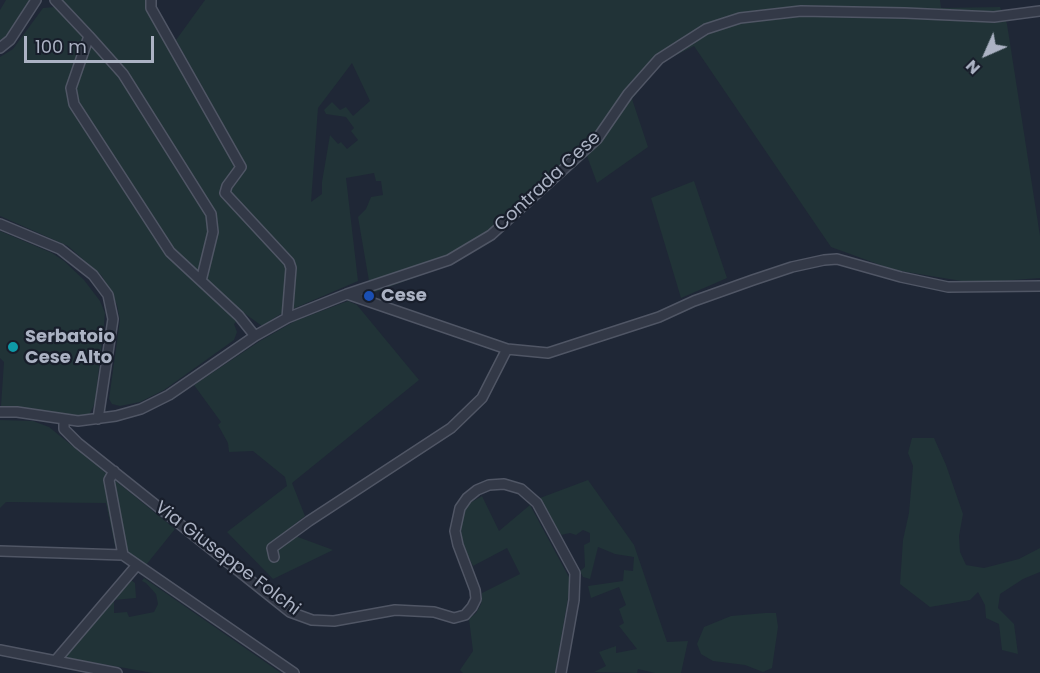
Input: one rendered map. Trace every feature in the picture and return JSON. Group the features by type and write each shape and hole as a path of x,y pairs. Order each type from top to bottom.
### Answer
{"street":[{"path":"0,48 10,40 36,0"},
{"path":"55,0 123,74 211,214 213,232 201,281"},
{"path":"151,0 151,8 241,167 227,186 225,193 289,262 291,268 287,318"},
{"name":"Contrada Cese","path":"0,412 16,412 64,420 98,419 141,409 169,395 255,336 287,318 346,294 449,260 491,236 597,139 628,94 658,59 706,29 740,18 801,11 994,17 1040,11"},
{"path":"89,36 71,88 74,104 170,252 239,316 255,336"},
{"path":"0,225 60,249 93,275 108,295 112,319 98,419"},
{"path":"346,294 507,350 548,353 659,317 694,301 753,280 792,267 824,260 837,259 948,287 1040,286"},
{"path":"274,557 272,548 309,521 451,428 482,398 507,350"},
{"name":"Via Giuseppe Folchi","path":"64,420 64,429 114,471 290,612 312,620 327,621 395,610 434,612 454,618 465,615 476,599 455,531 460,508 467,498 483,488 504,484 514,486 526,493 537,504 575,573 574,600 561,673"},
{"path":"114,471 109,480 123,555"},
{"path":"0,551 123,555 294,673"},
{"path":"56,660 137,565"},
{"path":"567,673 579,603 574,600"},
{"path":"0,650 117,673"}],"shaded area":[{"path":"6,0 29,0 6,37 0,41 0,10"},
{"path":"60,0 146,0 147,12 236,162 236,168 220,190 219,195 284,263 286,269 282,313 262,326 244,313 234,324 237,332 234,340 164,390 140,402 120,406 112,404 109,399 120,320 117,305 102,276 68,246 0,216 0,57 13,49 43,8 55,7"},
{"path":"205,0 940,0 941,8 1000,7 1007,24 1040,236 1040,278 974,283 894,270 831,247 694,46 661,63 632,99 648,147 597,183 587,156 491,242 451,264 373,293 358,217 366,209 371,197 383,195 381,181 376,181 374,173 346,178 358,281 288,311 295,261 234,197 231,190 247,167 176,40","holes":["352,63 370,101 353,116 346,107 340,110 332,102 324,110 326,114 346,117 354,128 351,131 358,140 347,149 341,142 338,144 330,135 322,194 311,202 318,108"]},
{"path":"694,181 727,278 681,298 651,198"},
{"path":"0,231 52,253 64,261 84,280 100,301 105,313 104,324 95,403 89,415 80,417 1,406 4,362 0,358"},
{"path":"348,301 357,305 419,380 292,483 305,516 291,527 298,537 333,550 273,579 227,532 287,486 285,477 253,451 229,452 228,443 218,425 221,422 194,385 260,341 295,321"},
{"path":"0,420 33,421 49,427 175,529 146,565 115,546 106,503 6,502 0,508"},
{"path":"912,438 934,438 946,465 963,514 959,536 960,552 966,565 984,568 1019,559 1040,548 1040,572 1023,579 1000,594 998,608 1014,624 1018,654 1002,650 999,624 986,618 985,605 978,592 970,600 930,607 900,584 903,540 909,513 913,466 908,453"},
{"path":"588,480 634,545 667,642 688,641 681,673 655,673 638,669 637,673 594,672 606,666 599,652 616,646 616,653 637,649 619,626 624,623 619,609 626,605 619,587 591,598 588,586 623,581 624,570 633,571 634,557 615,554 598,547 590,579 583,577 580,571 585,567 584,545 590,542 590,533 583,530 576,535 570,533 561,535 540,498"},
{"path":"482,496 499,531 530,505 571,581 555,673 463,673 460,670 473,651 469,619 481,604 482,593 520,574 507,548 473,566 463,546 462,515 470,503"},
{"path":"144,578 281,673 153,673 63,657 131,580 135,583 136,598 114,600 114,613 127,612 129,617 154,612 158,604 156,594 142,581"},
{"path":"776,613 778,627 772,668 763,672 745,665 713,661 701,654 697,644 704,627 731,616"}],"place":[{"name":"Cese","path":"369,296"},
{"name":"Serbatoio Cese Alto","path":"13,347"}]}
